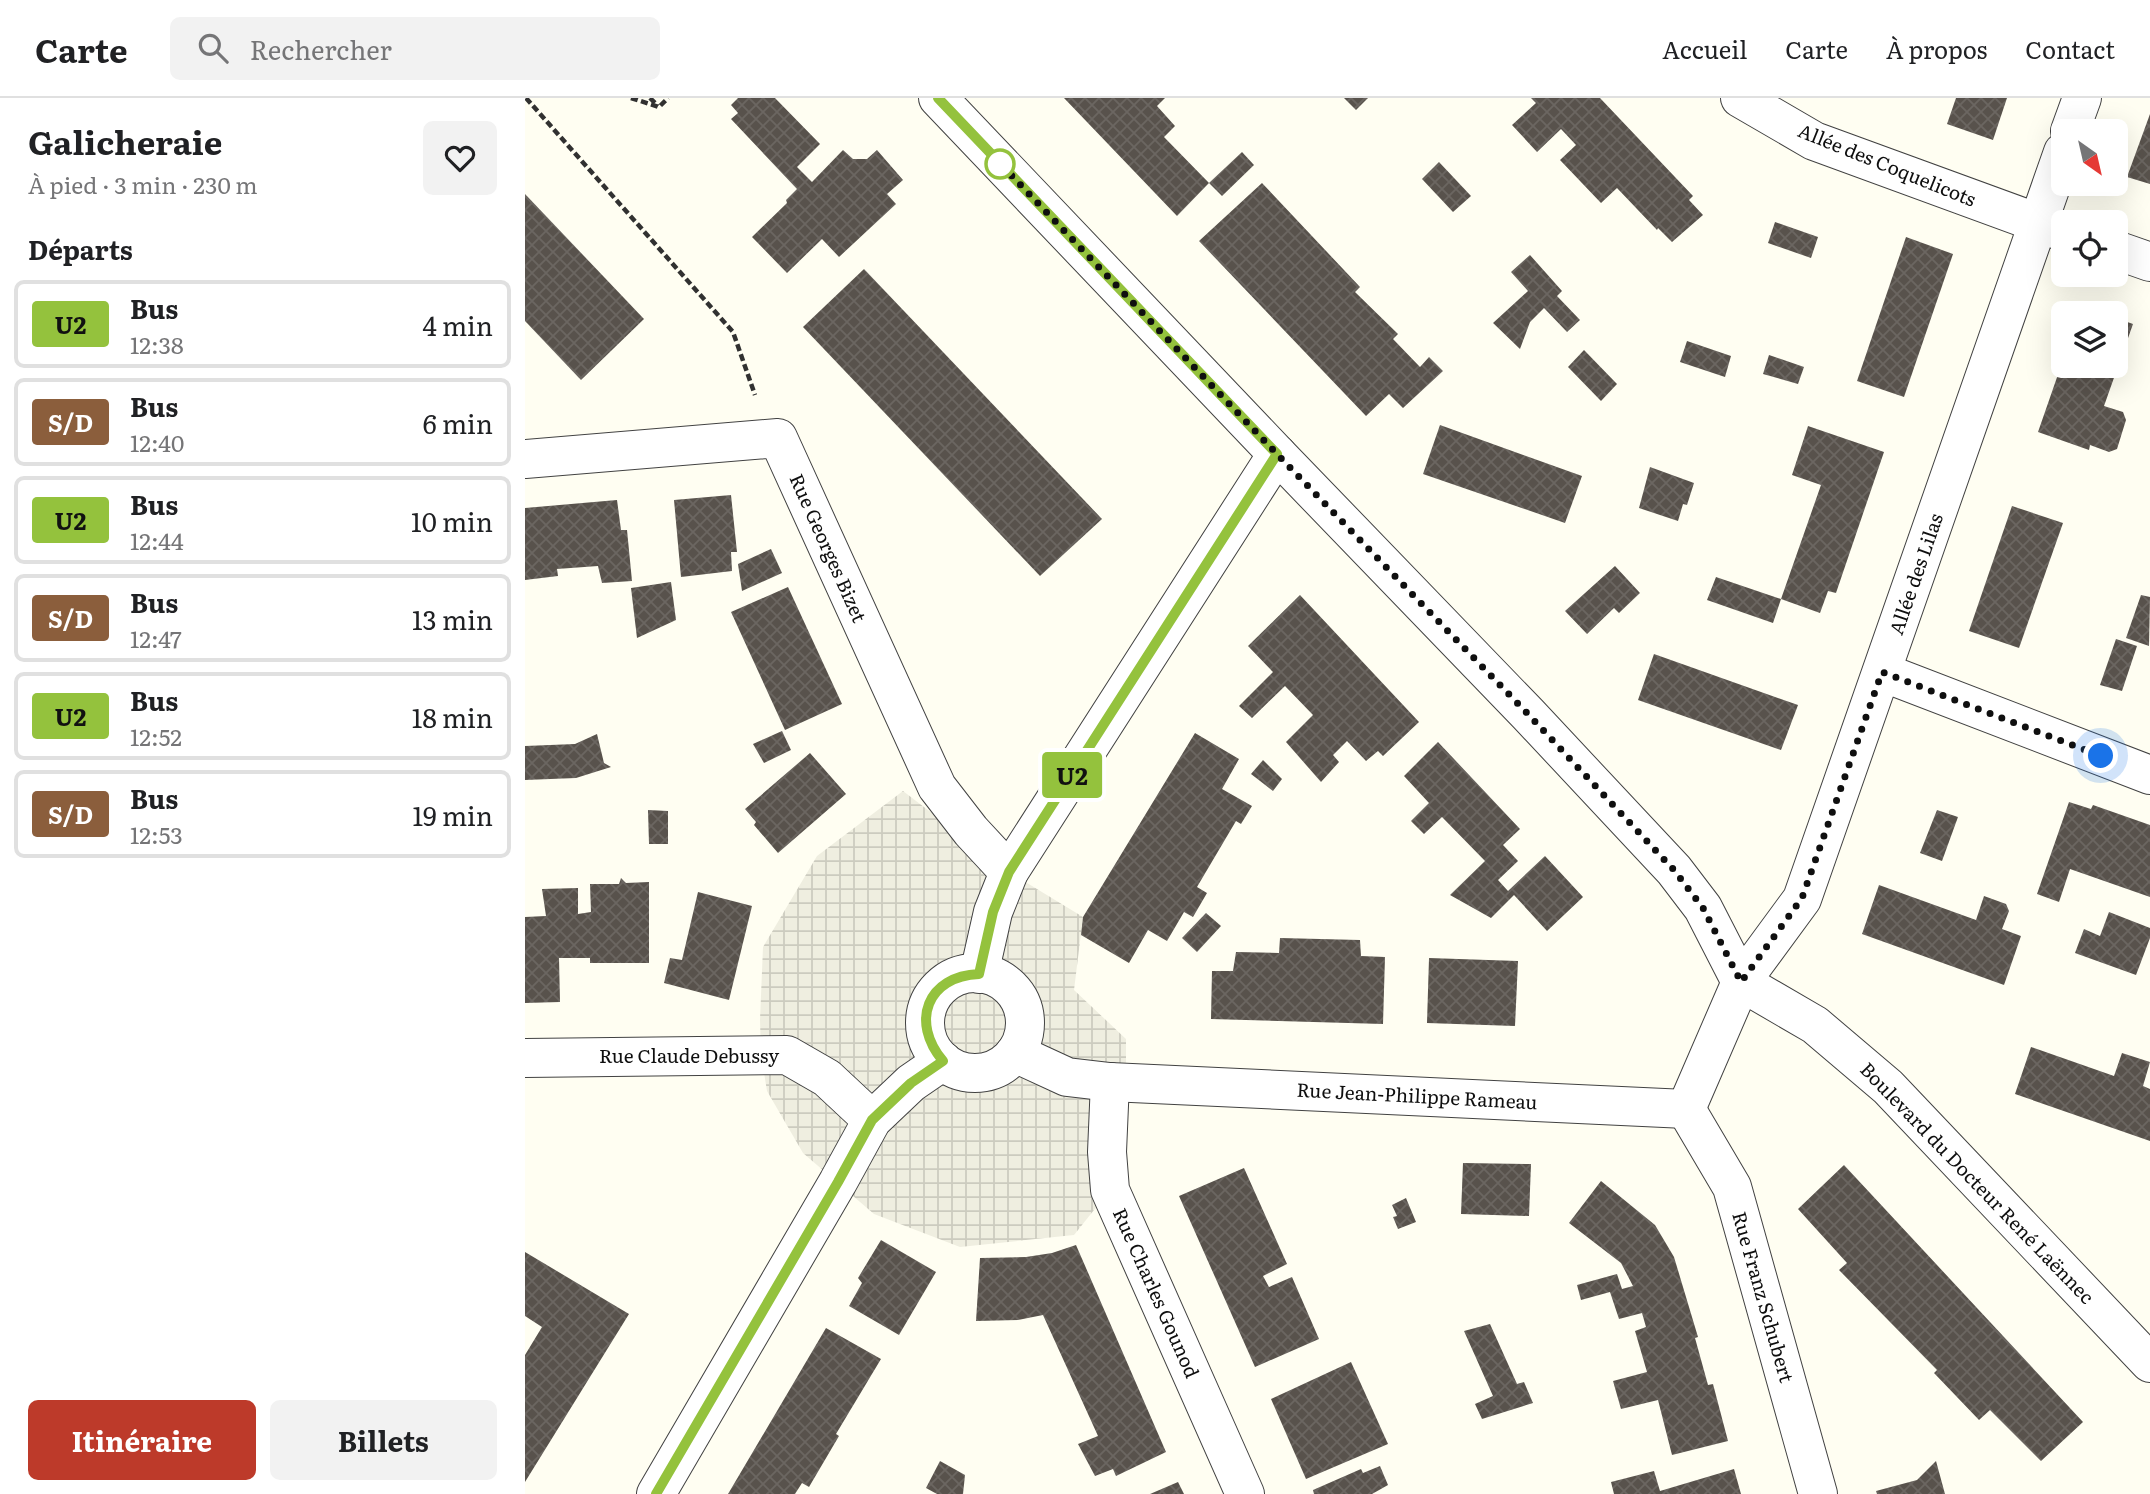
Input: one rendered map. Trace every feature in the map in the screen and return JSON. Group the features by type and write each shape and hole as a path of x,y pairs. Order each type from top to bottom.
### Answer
{"street":[{"path":"938,98 1528,714 1674,870 1703,908 1741,982 1686,1109"},
{"name":"Allée des Coquelicots","path":"1740,98 1814,141 2051,228"},
{"path":"2074,119 2082,98"},
{"name":"Allée des Lilas","path":"1741,982 1802,898 1882,672 2051,228"},
{"path":"2128,254 2150,262"},
{"name":"Rue Georges Bizet","path":"525,459 778,438 937,787 971,831 1009,872"},
{"path":"979,974 993,912 1009,872 1277,454"},
{"path":"1882,672 2150,775"},
{"path":"964,974 994,976 1007,984 1017,995 1025,1024 1023,1039 1015,1053 1003,1064 989,1071 957,1069 943,1061 932,1048 925,1019 937,990 949,980 964,974"},
{"name":"Boulevard du Docteur René Laënnec","path":"1741,982 1815,1025 1888,1087 2150,1363"},
{"name":"Rue Jean-Philippe Rameau","path":"1015,1053 1067,1077 1110,1082 1686,1109"},
{"name":"Rue Claude Debussy","path":"525,1058 786,1055 827,1078 872,1120"},
{"path":"656,1494 872,1120 911,1083 943,1061"},
{"name":"Rue Charles Gounod","path":"1110,1082 1107,1152 1110,1190 1245,1494"},
{"name":"Rue Franz Schubert","path":"1686,1109 1732,1187 1818,1494"}],"path":[{"path":"526,98 733,332 757,400"},
{"path":"631,98 659,107"},
{"path":"650,98 659,107"},
{"path":"659,107 669,98"}],"shaded area":[{"path":"903,791 1009,872 1083,917 1074,990 1126,1039 1126,1082 1110,1190 1074,1235 960,1247 874,1214 803,1153 767,1091 761,1054 760,1020 763,947 817,856"}],"building":[{"path":"738,98 775,98 820,144 797,167 812,182 843,150 853,159 867,159 877,150 903,180 887,194 896,204 839,257 822,239 787,273 752,237 787,203 786,200 797,189 731,119 738,113 731,105"},
{"path":"1064,98 1165,98 1157,106 1175,126 1164,137 1209,183 1177,216"},
{"path":"1344,98 1368,98 1356,110"},
{"path":"1531,98 1600,98 1693,196 1689,200 1703,215 1672,242 1617,188 1601,203 1560,160 1576,145 1561,129 1537,152 1512,125 1536,103"},
{"path":"1956,98 2007,98 1993,140 1947,124"},
{"path":"2150,114 2150,184 2128,177"},
{"path":"1242,152 1254,165 1222,196 1209,183"},
{"path":"1439,162 1471,196 1453,212 1422,179"},
{"path":"1262,183 1360,287 1355,292 1398,334 1393,339 1420,367 1429,357 1443,371 1403,408 1389,394 1366,416 1199,241"},
{"path":"525,194 644,319 581,380 525,321"},
{"path":"1775,222 1818,237 1811,258 1768,243"},
{"path":"1906,237 1953,254 1904,397 1857,381"},
{"path":"1530,255 1562,291 1557,296 1580,320 1567,332 1544,308 1530,322 1520,349 1493,323 1528,291 1511,272"},
{"path":"864,269 1102,519 1040,576 803,327"},
{"path":"2128,322 2133,324 2128,338"},
{"path":"1687,341 1731,356 1725,377 1680,362"},
{"path":"1584,350 1617,384 1601,401 1568,367"},
{"path":"1769,355 1804,367 1798,384 1763,374"},
{"path":"2057,378 2114,378 2104,406 2123,412 2126,420 2117,449 2109,452 2090,445 2089,450 2038,432"},
{"path":"1440,425 1582,476 1565,523 1423,474"},
{"path":"1808,426 1884,452 1836,593 1828,591 1820,613 1781,599 1821,485 1792,475"},
{"path":"1650,467 1694,483 1678,521 1639,508"},
{"path":"731,495 737,552 731,552 732,571 681,577 674,500"},
{"path":"617,500 621,530 627,530 632,581 602,583 598,566 557,569 558,576 525,580 525,508"},
{"path":"2012,506 2063,523 2019,648 1969,631"},
{"path":"771,549 782,573 742,591 738,564"},
{"path":"1615,566 1640,593 1619,613 1614,608 1587,634 1565,611"},
{"path":"1716,577 1781,599 1773,623 1707,600"},
{"path":"671,582 676,620 637,638 631,588"},
{"path":"788,587 842,704 785,730 731,612"},
{"path":"1300,595 1419,722 1383,756 1378,751 1366,761 1347,741 1333,755 1339,762 1321,782 1286,742 1313,715 1285,686 1252,718 1239,706 1273,672 1248,646"},
{"path":"2141,595 2150,597 2149,646 2126,638"},
{"path":"2116,639 2137,646 2122,691 2100,685"},
{"path":"1654,654 1798,705 1781,750 1638,700"},
{"path":"782,731 791,750 764,763 753,744"},
{"path":"1195,733 1239,759 1222,789 1252,806 1241,824 1236,821 1197,887 1207,893 1193,917 1184,912 1167,941 1148,930 1129,963 1081,935 1083,917"},
{"path":"597,734 604,763 611,767 576,778 525,780 525,746 575,744"},
{"path":"1438,742 1520,829 1503,845 1518,861 1498,880 1508,891 1545,856 1583,897 1547,931 1514,895 1491,918 1450,895 1485,861 1442,817 1424,834 1411,821 1429,803 1404,776"},
{"path":"810,753 846,794 778,853 754,825 756,822 745,809"},
{"path":"1263,760 1282,779 1273,791 1251,774"},
{"path":"2069,802 2091,809 2093,805 2150,825 2150,897 2070,869 2059,902 2037,894"},
{"path":"648,810 668,811 668,844 649,844"},
{"path":"1937,810 1958,817 1942,861 1920,853"},
{"path":"621,878 626,883 649,882 649,963 590,963 590,958 559,958 560,1002 525,1003 525,917 546,916 542,889 578,888 578,914 591,912 590,884 619,884"},
{"path":"1879,885 1976,920 1984,896 2006,904 2009,911 2002,929 2021,936 2004,985 1862,934"},
{"path":"698,892 752,906 729,1000 664,983 670,958 682,960"},
{"path":"2109,912 2150,928 2150,938 2136,975 2075,953 2084,929 2100,936"},
{"path":"1206,913 1221,926 1197,952 1182,938"},
{"path":"1280,938 1360,940 1361,956 1385,957 1383,1024 1211,1019 1212,971 1233,971 1236,952 1279,953"},
{"path":"1429,958 1518,961 1515,1026 1427,1023"},
{"path":"2031,1047 2114,1076 2122,1053 2150,1062 2143,1086 2150,1089 2150,1141 2015,1094"},
{"path":"1463,1163 1531,1164 1529,1216 1461,1214"},
{"path":"1844,1165 2083,1422 2041,1461 1990,1410 1979,1420 1934,1373 1937,1370 1839,1270 1847,1263 1798,1209"},
{"path":"1244,1168 1287,1264 1263,1276 1269,1287 1292,1277 1319,1339 1255,1367 1179,1196"},
{"path":"1601,1181 1655,1225 1674,1257 1698,1337 1695,1338 1708,1385 1713,1384 1728,1441 1672,1455 1658,1400 1621,1409 1613,1381 1647,1372 1635,1331 1646,1327 1642,1313 1619,1319 1610,1292 1581,1300 1577,1285 1617,1274 1622,1289 1633,1286 1621,1263 1569,1223"},
{"path":"1406,1198 1416,1222 1398,1229 1393,1217 1397,1216 1392,1205"},
{"path":"881,1240 936,1272 899,1335 849,1306 862,1283 858,1278"},
{"path":"1076,1245 1166,1452 1116,1476 1113,1469 1095,1476 1078,1444 1098,1436 1043,1315 1018,1320 976,1321 980,1258 1026,1257 1052,1253"},
{"path":"525,1252 629,1314 525,1482 525,1355 542,1327 525,1316"},
{"path":"1490,1324 1517,1384 1524,1382 1533,1403 1482,1419 1475,1404 1493,1396 1464,1331"},
{"path":"826,1328 881,1359 836,1434 839,1436 809,1487 802,1483 795,1494 728,1494"},
{"path":"1351,1362 1388,1444 1306,1479 1271,1399"},
{"path":"940,1461 965,1475 963,1494 937,1494 926,1488"},
{"path":"1936,1461 1945,1494 1877,1494 1876,1491 1917,1480"},
{"path":"1380,1466 1388,1485 1372,1494 1314,1494 1313,1490 1361,1469 1363,1473"},
{"path":"1734,1469 1741,1494 1614,1494 1611,1482 1654,1471 1660,1491"},
{"path":"1178,1482 1184,1494 1150,1494"}],"bus line":[{"name":"U2","path":"656,1494 872,1120 911,1083 943,1061 932,1048 927,1035 925,1019 929,1004 937,990 949,980 964,974 979,974 993,912 1009,872 1277,454 938,98"}],"route":[{"path":"1000,164 993,156 1674,870 1703,908 1741,982 1802,898 1882,672 2101,756"}]}
